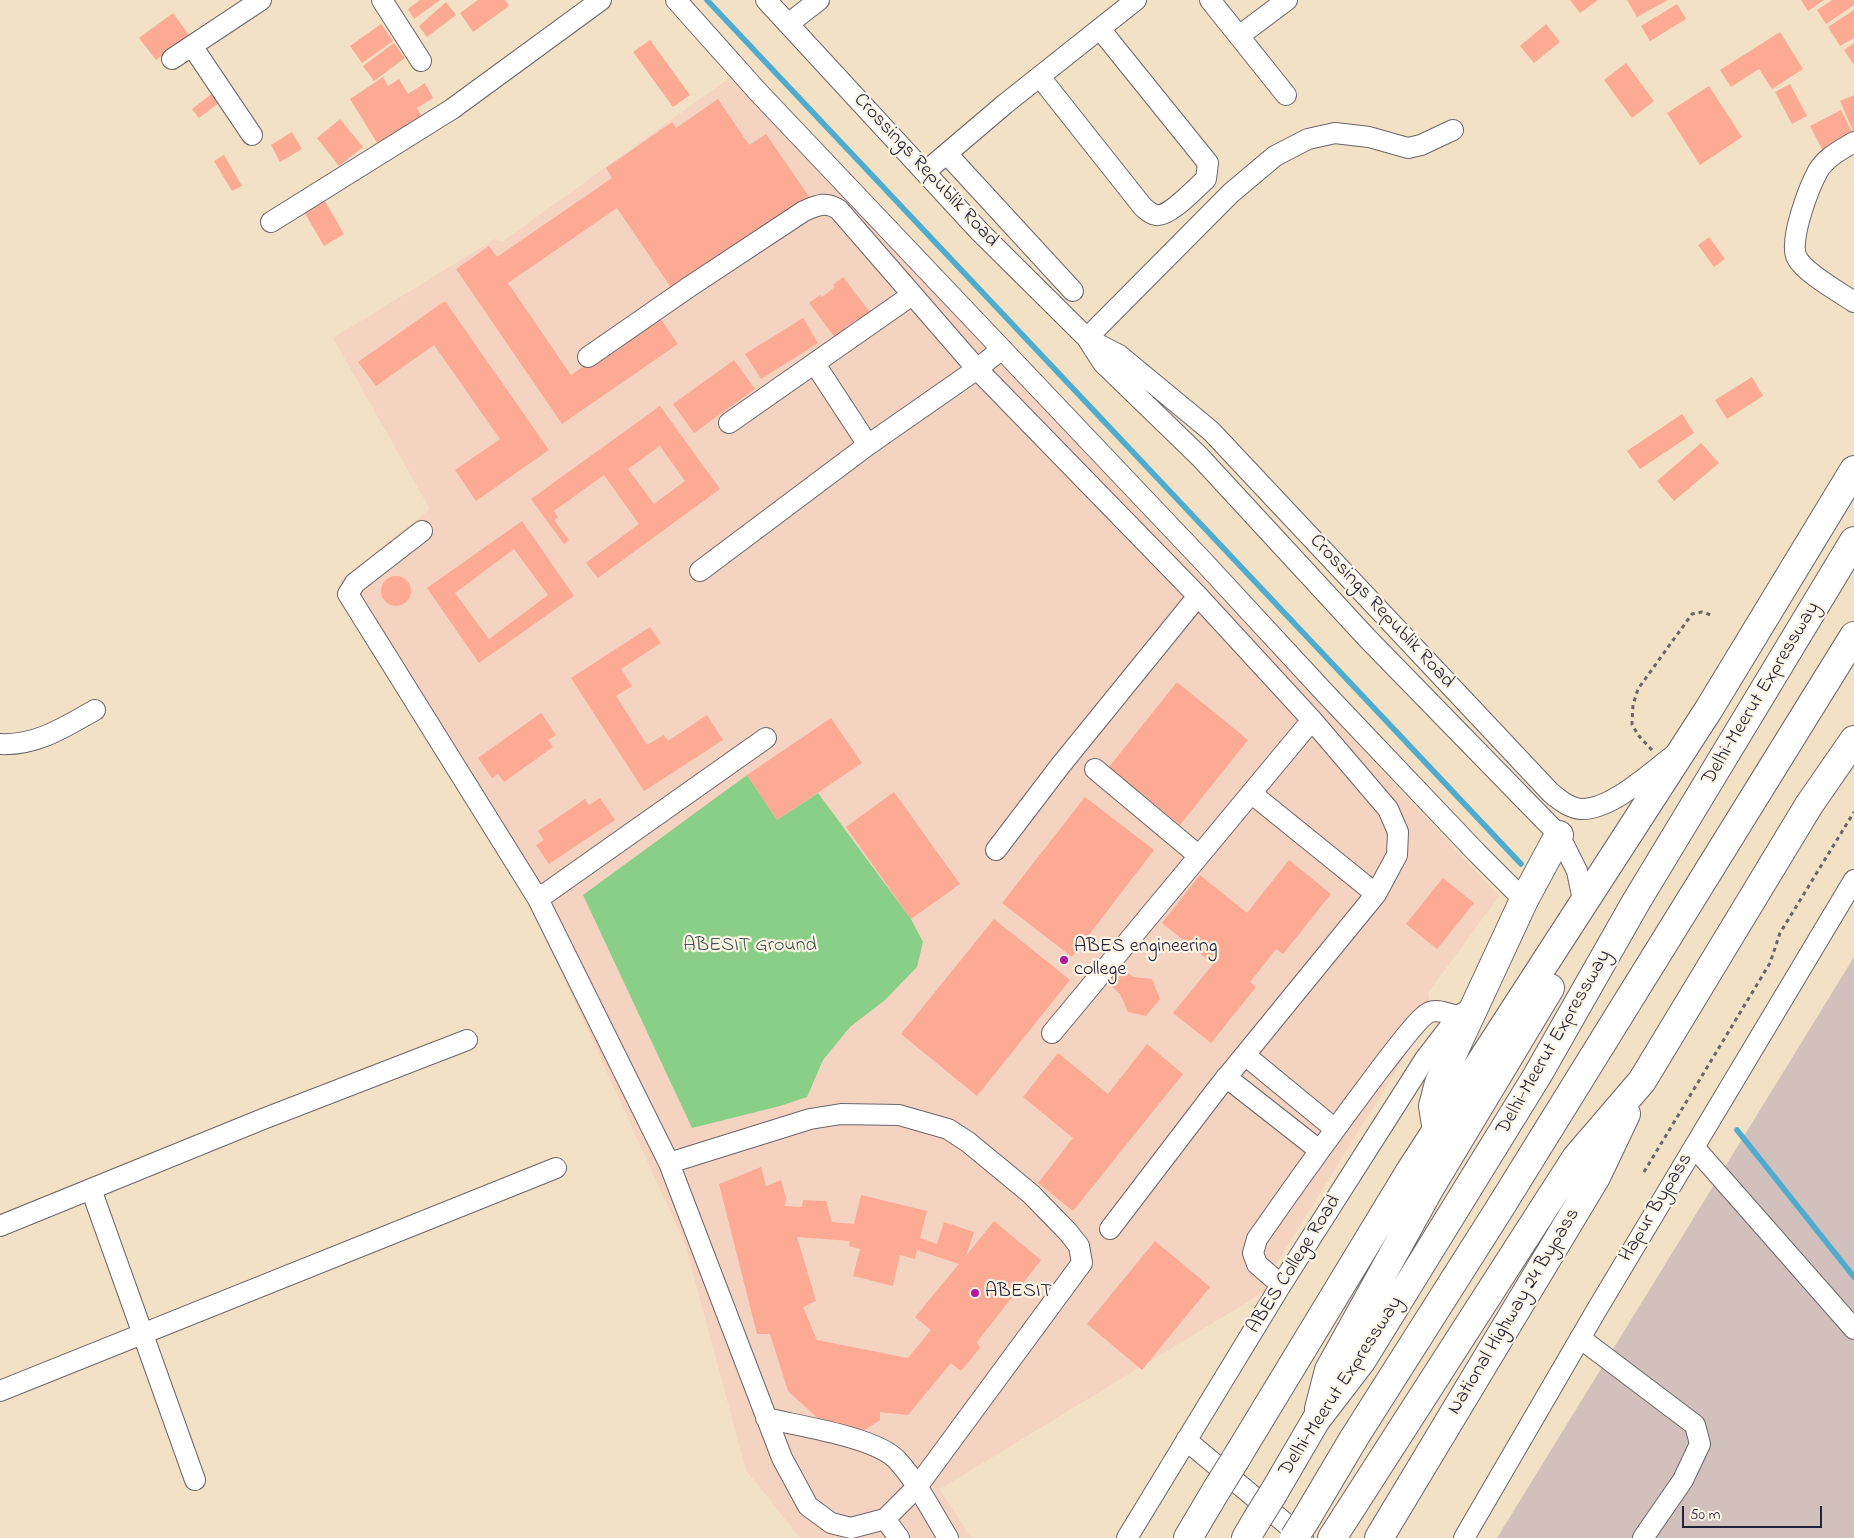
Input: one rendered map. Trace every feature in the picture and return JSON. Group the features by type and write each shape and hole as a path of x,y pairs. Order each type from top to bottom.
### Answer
{"highway":[{"path":"1188,1538 1436,1131 1584,905 1674,756 1854,470"},
{"name":"Delhi-Meerut Expressway","path":"1251,1530 1316,1420 1362,1360 1538,1076 1636,902 1854,541"},
{"name":"Delhi-Meerut Expressway","path":"1301,1532 1354,1438 1506,1198 1854,636"},
{"path":"1332,1538 1576,1158 1642,1081 1809,805 1854,740"},
{"path":"1436,1131 1434,1106 1439,1083 1467,1010 1559,835"},
{"path":"1316,1420 1328,1370 1431,1186 1572,951 1584,905"},
{"name":"National Highway 24 Bypass","path":"1379,1538 1596,1177 1642,1081"},
{"path":"1362,1490 1362,1465 1367,1449 1506,1225 1510,1213 1506,1198"}],"street":[{"path":"382,0 421,61"},
{"path":"271,222 452,109 601,0"},
{"path":"676,0 759,93 1476,852 1524,900"},
{"name":"Crossings Republik Road","path":"766,0 980,232 1087,338 1103,363 1200,457 1367,638 1559,835 1577,871 1584,905"},
{"path":"788,24 819,0"},
{"path":"925,172 1136,0"},
{"path":"1210,0 1286,95"},
{"path":"1239,36 1287,0"},
{"path":"172,59 256,1"},
{"path":"1040,77 1143,207 1157,216 1167,214 1206,179 1208,163 1100,29"},
{"path":"192,46 252,135"},
{"path":"1087,338 1231,194 1275,156 1308,139 1335,132 1369,137 1408,148 1421,145 1453,130"},
{"path":"1854,142 1830,157 1818,170 1799,218 1793,248 1796,258 1804,267 1854,302"},
{"path":"947,154 1073,291"},
{"path":"588,357 688,287 804,211 821,204 831,204 839,210 977,369 1198,596 1312,720 1388,809 1398,832 1398,856 1376,894 1226,1077 1110,1230"},
{"path":"729,423 816,364 912,295"},
{"name":"Crossings Republik Road","path":"1087,338 1119,355 1211,431 1544,785 1563,802 1580,809 1600,805 1627,790 1674,756"},
{"path":"700,571 868,445 977,369 1002,349"},
{"path":"816,364 868,445"},
{"path":"422,531 355,583 348,594 538,899 668,1163 782,1458 808,1506 831,1523 851,1528 885,1519 917,1488 1082,1263 1079,1246 1068,1232 1031,1194 968,1142 948,1129 899,1115 841,1114 810,1119 668,1163"},
{"path":"996,850 1060,766 1198,596"},
{"path":"0,744 12,745 33,742 95,710"},
{"path":"1052,1033 1312,720"},
{"path":"538,899 766,738"},
{"path":"1095,769 1199,856"},
{"path":"1251,793 1376,894"},
{"name":"Hapur Bypass","path":"1464,1538 1580,1338 1854,880"},
{"path":"1281,1285 1257,1264 1253,1253 1258,1239 1319,1150 1399,1044 1426,1014 1433,1011 1467,1010"},
{"name":"ABES College Road","path":"1127,1538 1281,1285 1425,1059 1467,1010"},
{"path":"0,1226 263,1118 467,1040"},
{"path":"1245,1055 1335,1129"},
{"path":"1226,1077 1319,1150"},
{"path":"1694,1147 1854,1329"},
{"path":"0,1391 556,1168"},
{"path":"91,1189 195,1480"},
{"path":"1580,1338 1695,1425 1700,1444 1683,1480 1643,1538"},
{"path":"766,1418 853,1438 880,1448 896,1459 917,1488 948,1538"},
{"path":"1186,1440 1301,1532"},
{"path":"885,1519 898,1538"}],"path":[{"path":"1674,756 1638,735 1632,724 1632,705 1638,690 1692,614 1702,612 1711,615"},
{"path":"1644,1172 1770,963 1780,933 1854,812"}],"shaded area":[{"path":"732,76 1499,896 1428,993 1431,1009 1427,1021 1263,1285 1267,1290 940,1489 971,1538 800,1538 746,1470 685,1244 534,912 340,580 430,509 333,338 495,239 502,242"},
{"path":"1854,957 1854,1538 1497,1538"}],"green space":[{"name":"ABESIT Ground","path":"747,775 777,820 818,793 911,919 923,942 917,967 885,1000 850,1027 823,1060 807,1097 780,1106 692,1128 583,895"}],"building":[{"path":"420,0 440,0 414,19 408,9"},
{"path":"478,0 505,0 509,6 473,32 460,13"},
{"path":"1570,0 1598,0 1580,13"},
{"path":"1627,0 1668,0 1637,17"},
{"path":"1801,0 1824,0 1808,11"},
{"path":"1832,0 1854,0 1854,5 1826,24 1817,10"},
{"path":"446,2 456,15 427,37 419,26"},
{"path":"1677,4 1686,19 1650,41 1641,26"},
{"path":"1854,10 1854,38 1840,46 1828,27"},
{"path":"173,13 189,35 156,60 139,38"},
{"path":"381,24 393,41 362,63 350,46"},
{"path":"1546,24 1560,42 1534,63 1520,46"},
{"path":"1780,32 1803,69 1772,89 1759,69 1731,87 1720,70"},
{"path":"650,40 690,95 673,107 633,52"},
{"path":"394,43 405,58 374,81 363,66"},
{"path":"1854,43 1854,65 1844,50"},
{"path":"1626,63 1654,101 1632,118 1604,80"},
{"path":"383,77 388,86 399,79 408,94 425,83 433,98 417,108 423,118 379,146 350,99"},
{"path":"1790,84 1807,116 1792,124 1775,92"},
{"path":"1709,86 1742,137 1700,165 1667,113"},
{"path":"213,93 220,102 199,118 192,109"},
{"path":"1854,95 1854,133 1840,101"},
{"path":"718,99 749,145 766,134 810,198 674,292 617,208 508,283 571,375 658,315 678,344 562,424 456,269 489,246 497,257 612,178 606,168 672,122 676,128"},
{"path":"1841,110 1854,136 1825,155 1810,126"},
{"path":"340,119 363,147 339,166 317,138"},
{"path":"292,132 302,149 280,162 271,145"},
{"path":"224,155 242,186 232,191 214,161"},
{"path":"323,198 344,234 324,246 303,210"},
{"path":"1709,237 1725,259 1714,267 1698,245"},
{"path":"843,277 872,315 861,323 857,319 845,328 847,331 836,339 809,303 820,295 822,297 835,287 833,285"},
{"path":"445,301 549,450 476,501 455,470 500,439 434,345 376,386 358,362"},
{"path":"803,318 818,343 761,379 745,354"},
{"path":"734,360 755,389 694,433 673,404"},
{"path":"1752,377 1763,396 1727,419 1715,400"},
{"path":"660,406 720,489 598,578 586,563 639,524 604,475 554,511 558,517 554,520 569,540 564,544 531,499","holes":["660,446 685,481 654,504 628,469"]},
{"path":"1682,414 1694,433 1640,469 1627,451"},
{"path":"1701,443 1719,463 1674,501 1657,481"},
{"path":"522,521 574,596 479,663 427,588","holes":["514,549 548,595 489,639 455,593"]},
{"path":"396,576 407,580 411,591 407,602 396,606 385,602 381,591 385,580"},
{"path":"650,627 661,643 621,669 632,686 616,696 647,745 664,735 668,741 707,715 723,740 644,791 571,678"},
{"path":"1177,682 1248,740 1180,825 1109,767"},
{"path":"541,713 556,735 548,740 553,747 504,782 498,774 492,778 478,758"},
{"path":"831,718 862,763 777,820 747,775"},
{"path":"894,792 960,884 911,919 846,827"},
{"path":"1085,797 1154,850 1072,957 1002,903"},
{"path":"600,798 615,820 549,864 536,845 544,840 538,831 585,799 589,805"},
{"path":"1289,860 1331,894 1283,954 1276,949 1250,982 1256,987 1211,1043 1173,1013 1213,964 1162,923 1200,875 1247,913"},
{"path":"1443,878 1474,903 1437,949 1406,924"},
{"path":"994,919 1070,980 977,1096 901,1034"},
{"path":"1118,964 1133,977 1152,979 1160,999 1146,1016 1128,1012 1120,994 1105,980"},
{"path":"1147,1044 1183,1074 1073,1211 1038,1183 1073,1138 1023,1097 1058,1053 1108,1094"},
{"name":"ABESIT","path":"761,1167 766,1186 781,1180 786,1198 785,1206 802,1207 803,1200 826,1201 832,1222 854,1224 861,1195 927,1211 920,1238 937,1244 944,1222 974,1232 966,1256 994,1221 1041,1260 977,1342 980,1348 961,1371 951,1363 908,1415 880,1412 880,1420 863,1431 825,1425 788,1391 770,1334 757,1334 719,1184","holes":["797,1237 850,1241 849,1246 860,1249 853,1276 893,1286 900,1255 915,1259 917,1250 959,1264 915,1317 931,1330 908,1358 817,1340 803,1307 816,1301"]},
{"path":"1155,1241 1210,1287 1142,1370 1087,1324"}],"waterway":[{"path":"707,0 1521,864"},
{"path":"1737,1130 1854,1277"}],"place":[{"name":"ABES engineering college","path":"1064,960"},
{"name":"ABESIT","path":"975,1293"}]}
